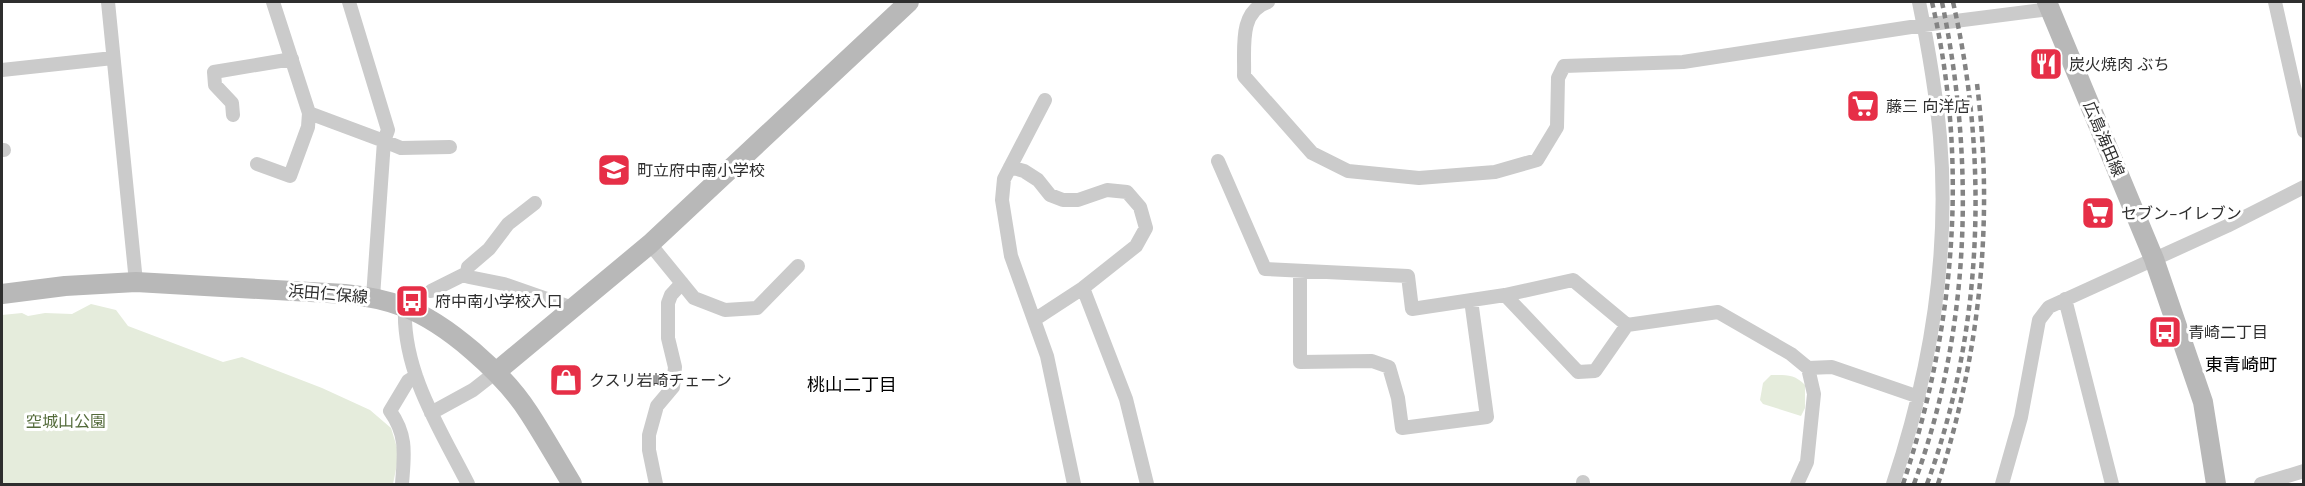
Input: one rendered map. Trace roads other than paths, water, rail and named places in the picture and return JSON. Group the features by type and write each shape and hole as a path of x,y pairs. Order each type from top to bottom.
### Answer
{"main road":[{"path":"496,372 650,244 909,2"},
{"name":"広島海田線","path":"2048,5 2154,259 2203,402 2216,484"},
{"name":"浜田仁保線","path":"2,294 64,286 136,282 373,297 405,307 460,341 496,372 528,411 572,484"}],"street":[{"path":"108,2 136,282"},
{"path":"257,164 290,176 308,127 309,113 273,2"},
{"path":"349,2 388,130 384,141 373,297"},
{"path":"1268,2 1256,5 1246,21 1244,76 1312,153 1348,171 1419,178 1495,172 1537,160 1557,127 1558,78 1564,66 1683,62 2048,5"},
{"path":"1893,484 1919,397 1935,310 1942,219 1940,139 1936,98 1919,2"},
{"path":"2275,2 2293,91 2304,131"},
{"path":"2,70 114,58"},
{"path":"233,115 232,103 215,86 214,72 292,59"},
{"path":"2293,91 2304,81"},
{"path":"1045,100 1004,179 1002,200 1011,256 1047,356 1074,484"},
{"path":"309,113 401,147 450,147"},
{"path":"1218,161 1265,270 1408,276 1412,309 1505,295 1573,280 1627,325"},
{"path":"1010,167 1024,171 1038,180 1050,195 1063,200 1078,200 1107,190 1127,192 1140,207 1146,228 1136,246 1083,288 1034,320"},
{"path":"2002,484 2021,417 2040,320 2049,307 2227,226 2304,187"},
{"path":"467,273 468,267 489,249 508,224 535,203"},
{"path":"650,244 694,298 725,310 757,308 798,266"},
{"path":"1300,271 1300,362 1372,361 1389,366 1398,399 1402,428 1487,417 1471,300"},
{"path":"431,291 467,273"},
{"path":"467,273 470,277 504,284 573,308"},
{"path":"656,484 649,450 649,435 657,406 673,387 675,367 668,338 668,303 671,295 682,283"},
{"path":"1083,288 1126,399 1147,484"},
{"path":"1505,295 1578,372 1595,371 1627,325 1718,312 1791,354 1808,368 1814,394 1807,462 1797,484"},
{"path":"2065,299 2112,484"},
{"path":"405,307 404,323 416,376 468,484"},
{"path":"1808,368 1832,367 1919,397"},
{"path":"432,413 473,390 496,372"},
{"path":"402,484 404,439 390,411 408,381 416,376"},
{"path":"2261,484 2304,471"}],"railway":[{"path":"1903,484 1921,425 1935,366 1945,305 1951,245 1953,184 1950,123 1944,63 1932,2"},
{"path":"1914,484 1933,425 1947,366 1957,306 1962,245 1963,184 1960,123 1953,62 1942,2"},
{"path":"1927,484 1946,426 1960,367 1975,245 1972,122 1965,62 1953,2"},
{"path":"1938,484 1964,386 1980,286 1984,186 1977,84"}],"place":[{"name":"炭火焼肉 ぶち","path":"2046,64"},
{"name":"藤三 向洋店","path":"1863,106"},
{"name":"町立府中南小学校","path":"614,170"},
{"name":"セブン-イレブン","path":"2098,213"},
{"name":"府中南小学校入口","path":"412,301"},
{"name":"青崎二丁目","path":"2165,332"},
{"name":"クスリ岩崎チェーン","path":"566,380"}],"district":[{"name":"東青崎町","path":"2241,365"},
{"name":"桃山二丁目","path":"852,385"}],"park label":[{"name":"空城山公園","path":"66,421"}]}
